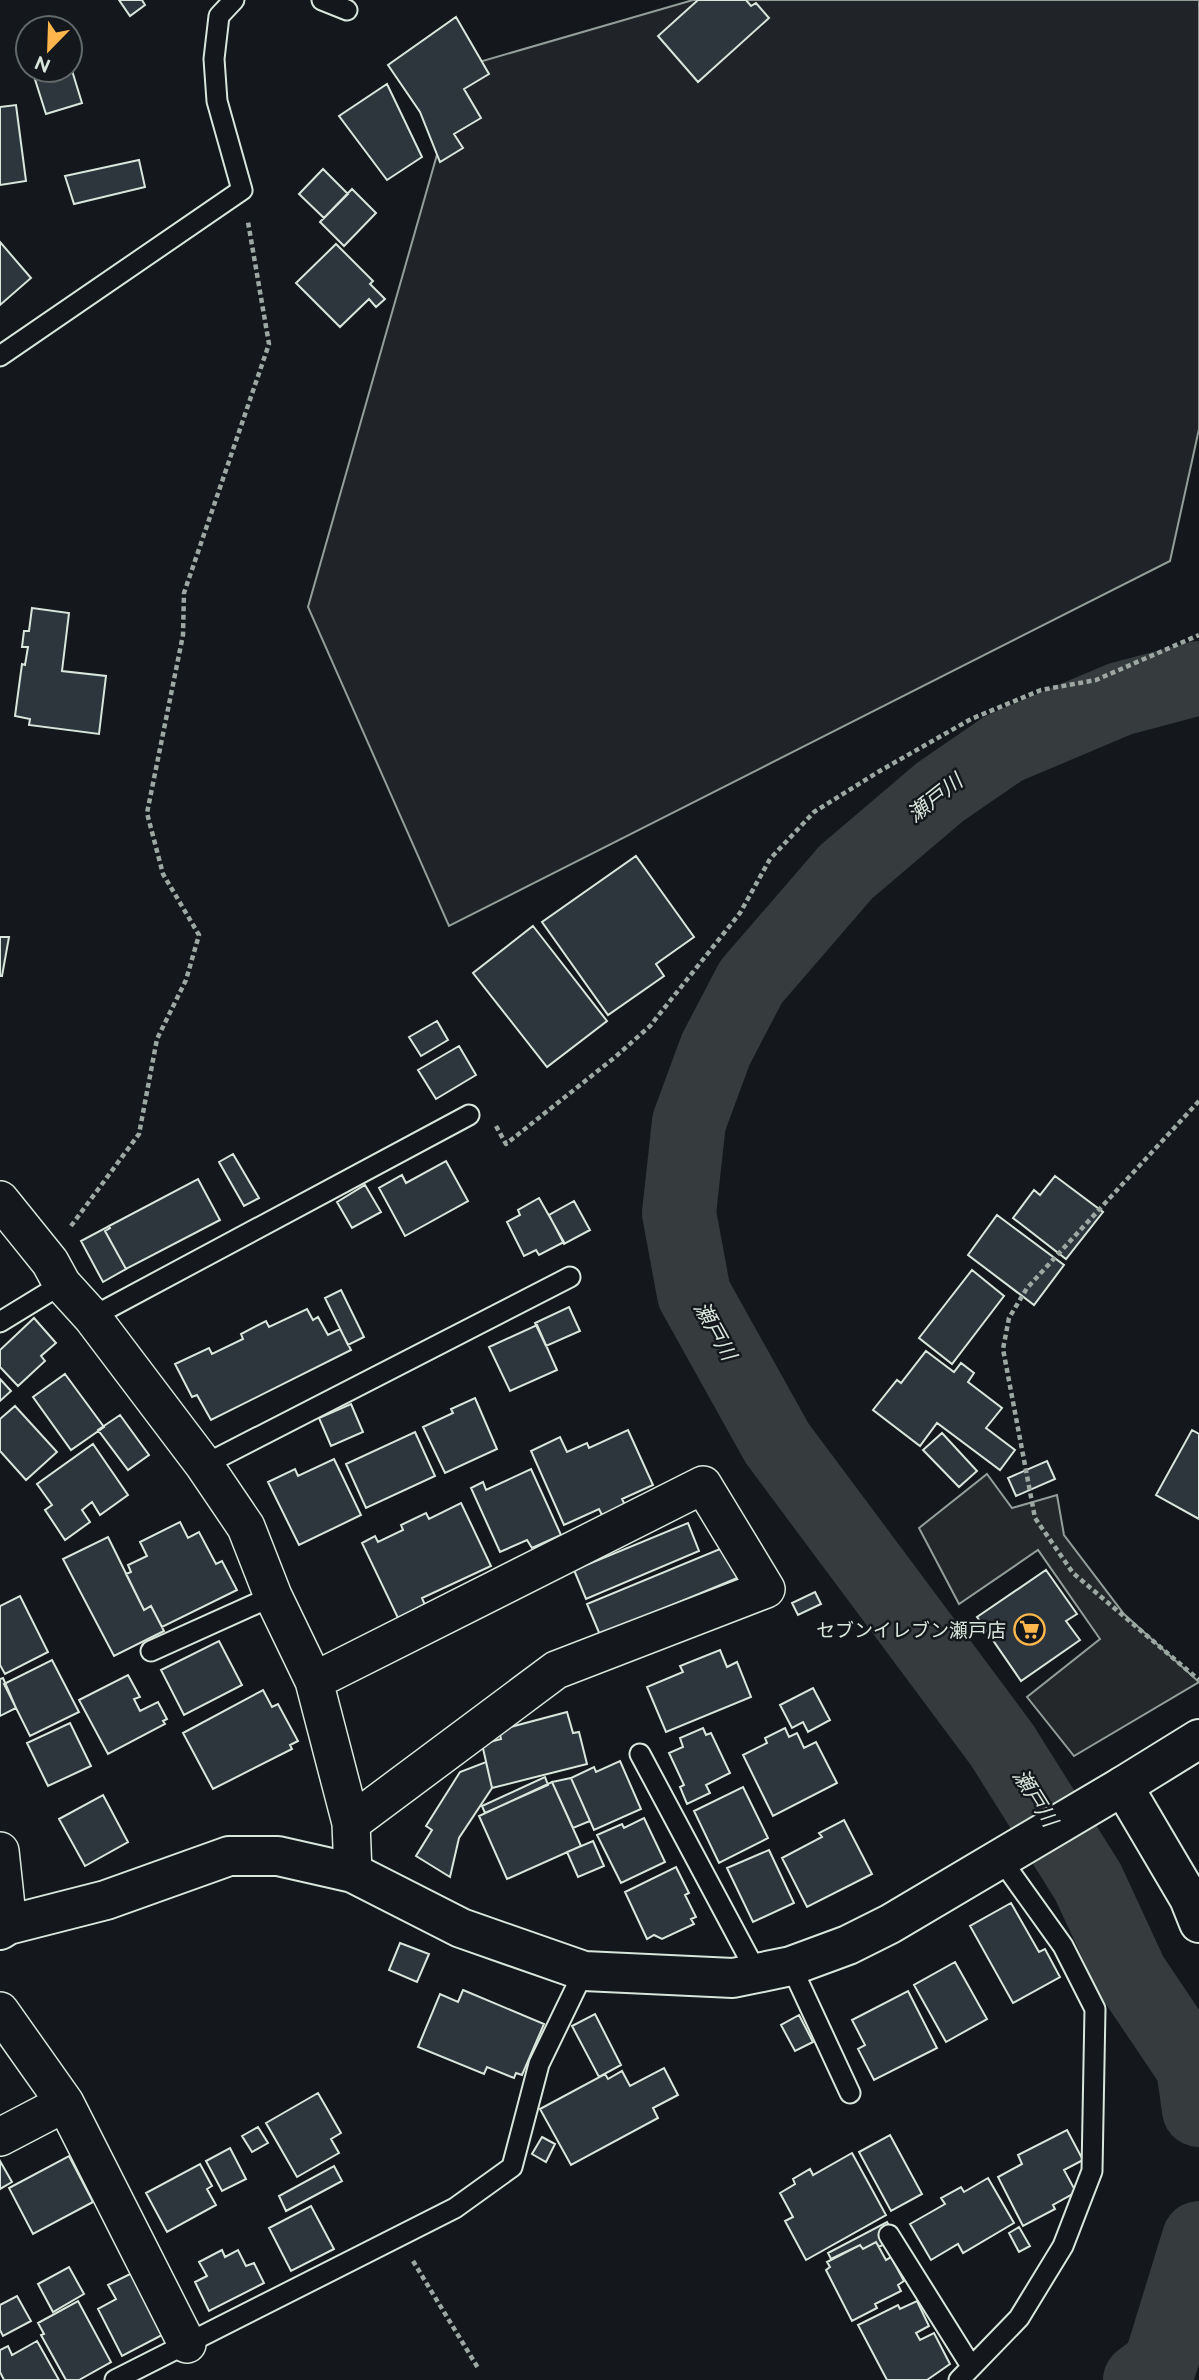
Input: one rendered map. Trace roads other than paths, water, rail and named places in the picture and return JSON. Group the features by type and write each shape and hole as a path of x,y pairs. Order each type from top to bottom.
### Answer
{"street":[{"path":"0,1200 204,1465 246,1527 273,1596 314,1681 351,1823 353,1873"},
{"path":"314,1681 703,1486 766,1589 556,1670 351,1823"},
{"path":"0,1851 4,1928 106,1900 229,1856 278,1856 353,1873 461,1928 584,1971 733,1978 774,1969 848,1945 890,1924 1199,1739"},
{"path":"1108,1795 1189,1898 1199,1923"},
{"path":"0,2011 65,2103 187,2344"},
{"path":"0,2137 65,2103"}],"lane":[{"path":"0,356 242,190 217,101 214,59 219,16 234,0"},
{"path":"322,0 347,10"},
{"path":"92,1317 469,1115"},
{"path":"0,1322 56,1273"},
{"path":"204,1465 570,1277"},
{"path":"151,1651 273,1596"},
{"path":"640,1754 850,2093"},
{"path":"889,2235 965,2373 1019,2318 1063,2246 1092,2171 1095,2009 1063,1946 1000,1857"},
{"path":"115,2380 455,2208 512,2167 540,2064 584,1971"}],"waterway":[{"name":"瀬戸川","path":"1199,678 1120,699 1004,748 940,792 846,872 751,982 716,1049 689,1122 679,1213 694,1294 777,1443 1002,1745 1088,1882 1131,1975 1193,2067 1199,2110"},
{"name":"瀬戸川","path":"1140,2380 1160,2365 1199,2238"}],"place":[{"name":"セブンイレブン瀬戸店","path":"1029,1630"}]}
